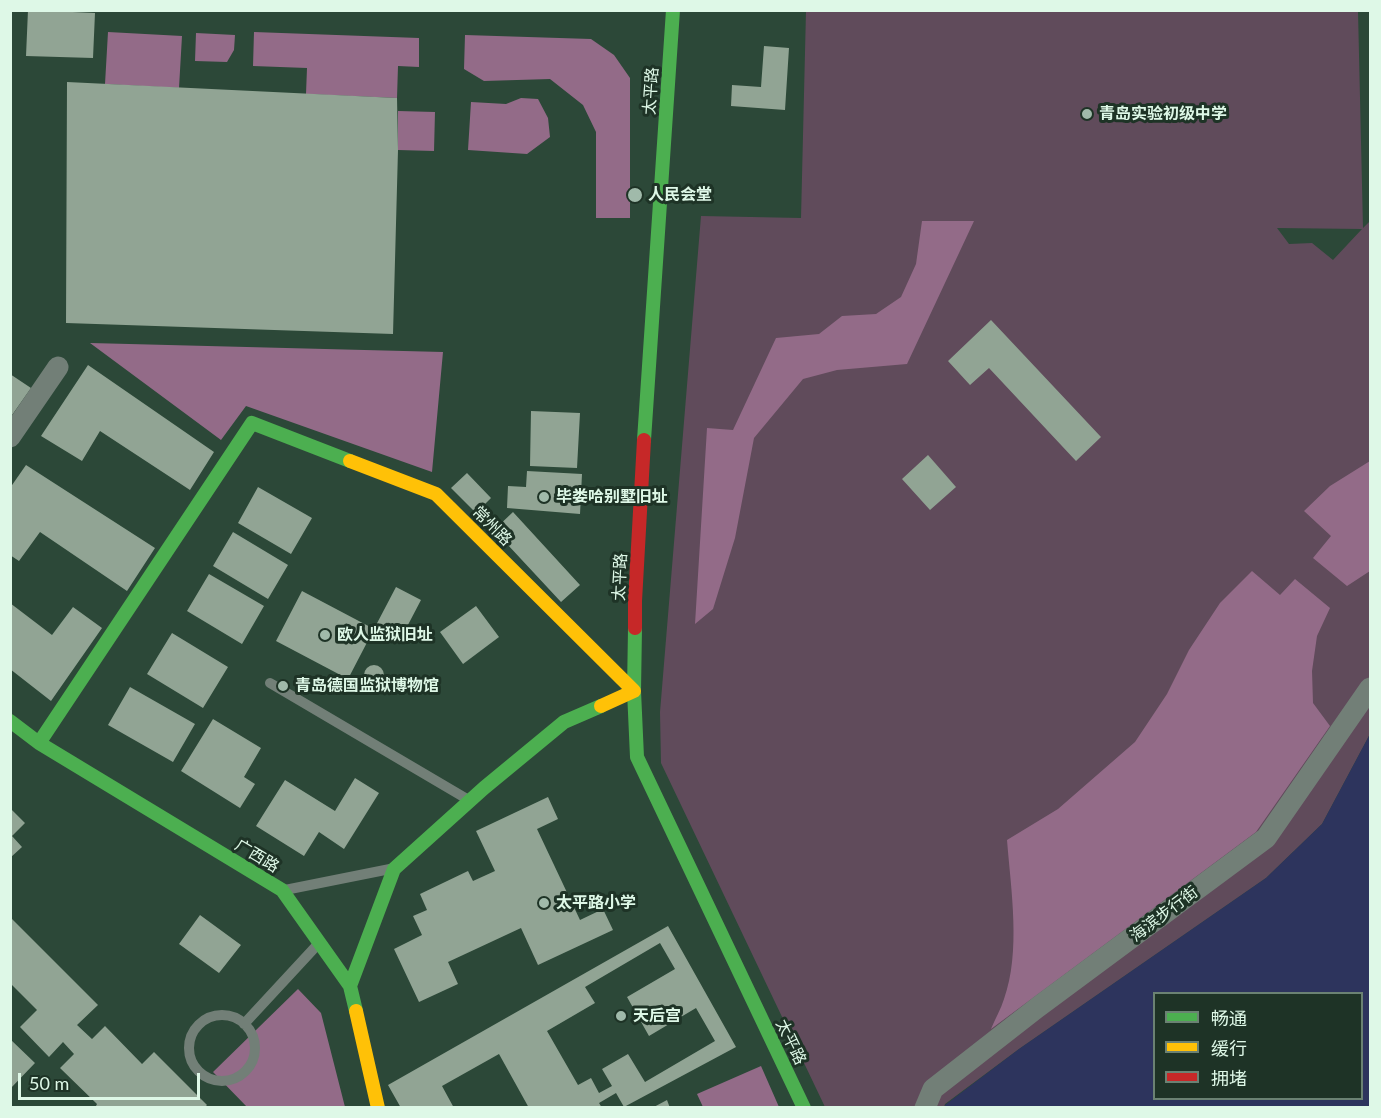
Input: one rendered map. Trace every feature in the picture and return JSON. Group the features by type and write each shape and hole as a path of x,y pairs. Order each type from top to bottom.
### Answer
{"main road":[{"name":"太平路","path":"673,10 645,413 635,601 634,691 637,757 804,1107"},
{"name":"常州路","path":"39,743 252,423 436,494 634,691"},
{"path":"350,986 394,869 564,722 634,691"},
{"name":"广西路","path":"10,720 39,743 282,890 350,986 378,1107"}],"street":[{"path":"10,436 58,367"},
{"name":"海滨步行街","path":"924,1107 933,1089 1038,1007 1266,838 1371,687"}],"lane":[{"path":"270,683 470,801"},
{"path":"282,890 394,869"},
{"path":"244,1024 319,943"},
{"path":"223,1015 244,1024 254,1042 252,1062 246,1070 238,1077 228,1080 208,1078 199,1072 189,1052 194,1030 212,1016 223,1015"}],"shaded area":[{"path":"806,11 1358,11 1363,228 1370,221 1370,734 1322,824 1266,878 1019,1049 944,1107 825,1107 661,763 660,712 701,216 801,218","holes":["1277,228 1362,229 1333,260 1312,243 1289,244"]},
{"path":"108,32 182,36 179,88 105,84"},
{"path":"254,32 419,38 419,67 398,66 397,98 306,94 307,68 253,66"},
{"path":"196,33 235,35 234,50 227,62 195,61"},
{"path":"465,35 591,39 614,55 630,78 630,218 596,218 596,132 583,105 550,79 484,81 464,69"},
{"path":"521,98 538,99 548,118 550,137 527,154 468,150 471,102 506,104"},
{"path":"398,111 435,112 434,151 398,150"},
{"path":"922,221 974,221 907,364 837,370 803,379 754,438 735,538 713,609 695,624 707,428 733,430 776,338 819,334 842,316 876,314 901,297 916,264"},
{"path":"90,343 443,352 432,472 246,406 221,440"},
{"path":"1370,461 1370,571 1347,586 1313,558 1331,536 1304,511 1330,486"},
{"path":"1252,571 1280,595 1295,579 1330,608 1317,636 1312,671 1313,703 1330,726 1256,832 991,1029 1004,999 1012,961 1013,921 1007,840 1058,809 1135,742 1167,694 1189,650 1220,603"},
{"path":"298,989 321,1013 345,1107 247,1107 213,1072"},
{"path":"761,1066 779,1107 703,1107 697,1094"}],"water":[{"path":"1370,734 1370,1107 945,1107 1019,1049 1266,878 1322,824"}],"building":[{"path":"28,10 95,13 93,58 26,56"},
{"path":"764,46 789,48 785,110 731,106 732,85 761,87"},
{"path":"67,82 397,98 398,150 393,334 66,323"},
{"path":"991,320 1101,437 1076,461 989,368 970,385 948,361"},
{"path":"88,365 214,452 190,490 100,431 82,461 41,436"},
{"path":"10,374 31,388 10,418"},
{"path":"531,411 580,413 577,468 530,466"},
{"path":"928,455 956,487 930,510 902,479"},
{"path":"26,465 155,548 127,591 40,532 19,561 10,555 10,488"},
{"name":"毕娄哈别墅旧址","path":"527,471 582,474 580,514 507,508 508,486 526,487"},
{"path":"467,473 491,498 476,513 451,488"},
{"path":"258,487 312,518 291,554 238,523"},
{"path":"513,512 580,585 561,602 494,530"},
{"path":"233,532 288,565 268,599 213,566"},
{"path":"209,574 264,606 242,644 187,611"},
{"path":"396,587 421,600 399,642 374,629"},
{"name":"欧人监狱旧址","path":"302,591 374,629 348,679 276,641"},
{"path":"10,603 52,635 73,607 102,628 51,701 10,669"},
{"path":"476,606 499,637 463,664 440,632"},
{"path":"172,633 228,667 203,708 147,674"},
{"path":"370,665 378,665 384,671 384,679 378,685 370,685 364,679 364,671"},
{"path":"130,687 195,724 173,762 108,725"},
{"path":"213,719 261,748 244,777 255,784 240,808 181,771"},
{"path":"355,778 379,793 344,849 319,832 304,856 256,826 285,780 335,811"},
{"path":"548,797 558,819 537,829 580,920 603,909 613,930 538,965 521,928 448,962 458,984 419,1002 394,949 422,935 413,916 427,910 420,894 468,871 473,881 495,871 476,831"},
{"path":"10,808 25,823 12,836 22,847 10,858"},
{"path":"200,915 241,945 219,973 179,944"},
{"path":"10,917 98,1005 77,1025 92,1039 105,1026 142,1064 154,1052 207,1105 204,1108 95,1108 97,1104 60,1068 74,1054 63,1042 49,1057 20,1027 37,1010 10,983"},
{"path":"668,926 736,1047 624,1107 616,1093 599,1103 602,1108 529,1108 499,1054 442,1086 454,1108 401,1108 388,1085","holes":["660,943 675,969 627,997 649,1036 696,1008 715,1041 645,1082 628,1054 602,1069 612,1086 599,1093 591,1078 578,1085 547,1031 595,1003 585,987"]},
{"path":"10,1039 35,1063 10,1089"},
{"path":"667,1100 670,1108 652,1108"}],"traffic: fast":[{"path":"644,440 673,10"},
{"path":"39,743 252,423 350,461"},
{"path":"635,628 634,691 637,757 804,1108"},
{"path":"350,986 394,869 484,788 564,722 601,706"},
{"path":"10,721 39,743 282,890 350,986 356,1011"}],"traffic: slow":[{"path":"350,461 436,494 634,691 601,706"},
{"path":"356,1011 378,1108"}],"traffic: jam":[{"path":"635,628 644,440"}],"place":[{"name":"青岛实验初级中学","path":"1087,114"},
{"name":"人民会堂","path":"635,195"},
{"name":"毕娄哈别墅旧址","path":"544,497"},
{"name":"欧人监狱旧址","path":"325,635"},
{"name":"青岛德国监狱博物馆","path":"283,686"},
{"name":"太平路小学","path":"544,903"},
{"name":"天后宫","path":"621,1016"}]}
